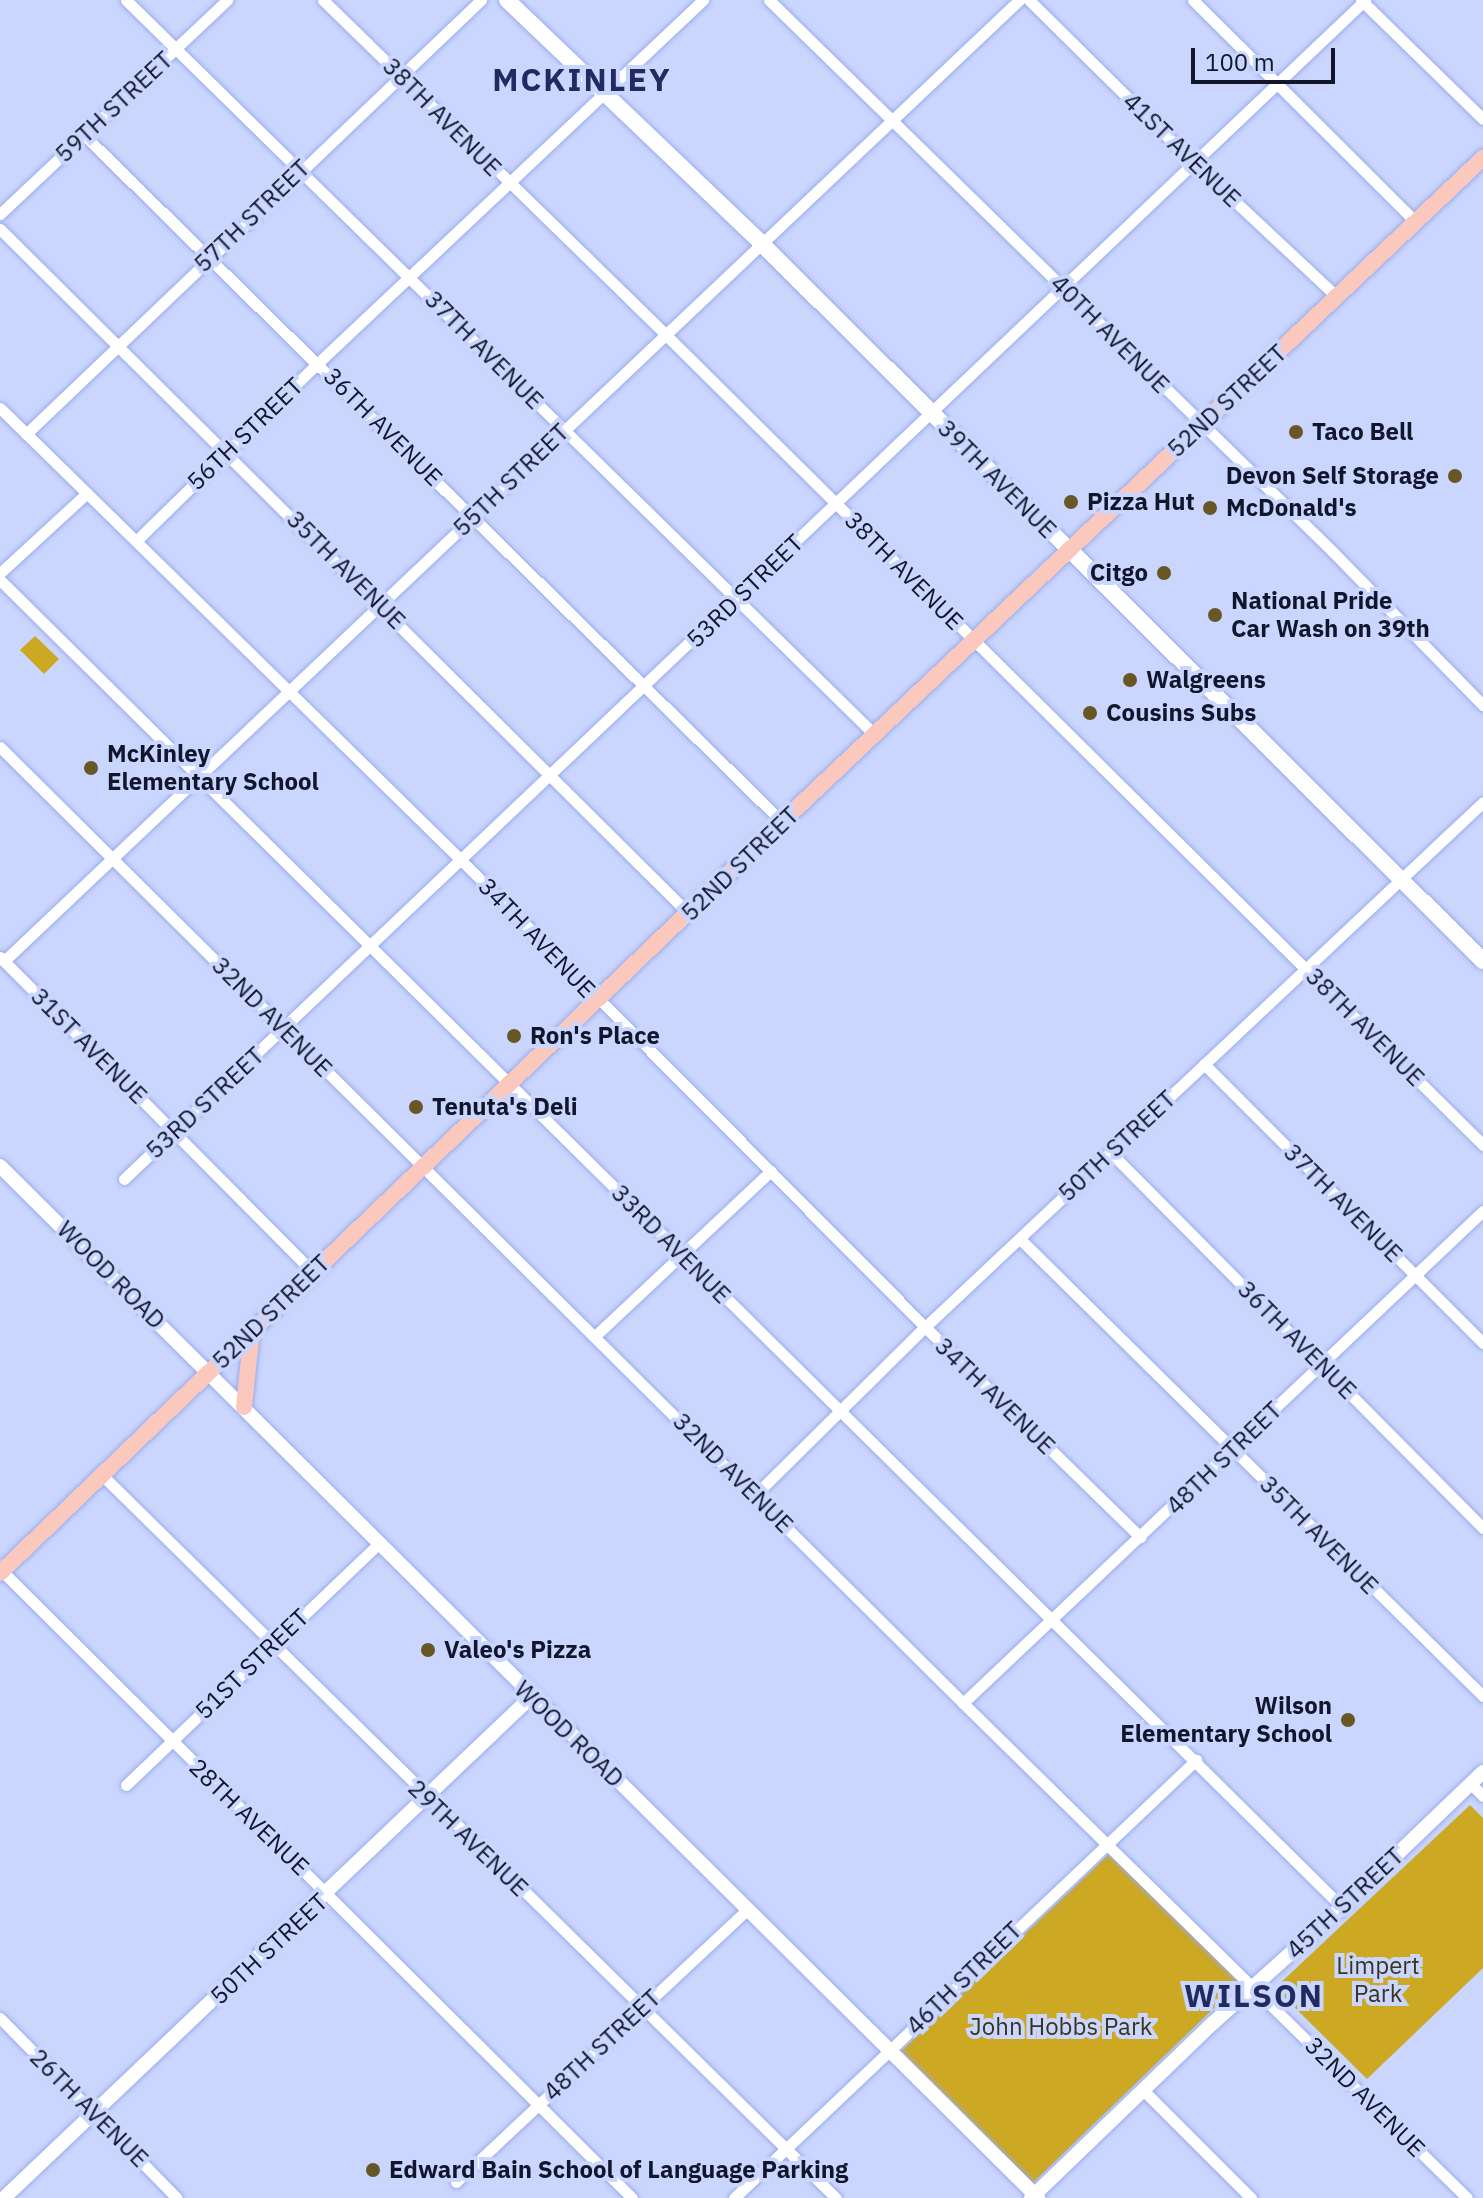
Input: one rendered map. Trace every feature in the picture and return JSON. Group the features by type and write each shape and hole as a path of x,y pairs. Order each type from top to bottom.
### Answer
{"main road":[{"name":"39TH AVENUE","path":"507,0 762,244 1483,961"},
{"name":"52ND STREET","path":"1,1572 782,822 1070,553 1483,158"},
{"path":"244,1407 252,1330"}],"street":[{"name":"37TH AVENUE","path":"126,0 875,735"},
{"name":"59TH STREET","path":"0,214 227,0"},
{"name":"38TH AVENUE","path":"323,0 665,334 1483,1145"},
{"name":"57TH STREET","path":"26,434 209,256 481,0"},
{"name":"56TH STREET","path":"137,540 319,362 703,0"},
{"name":"40TH AVENUE","path":"769,0 1483,703"},
{"name":"55TH STREET","path":"2,959 113,859 1019,0"},
{"name":"41ST AVENUE","path":"1029,0 1194,163 1337,297"},
{"path":"1193,0 1416,222"},
{"name":"53RD STREET","path":"124,1179 1363,1"},
{"path":"1363,1 1483,119"},
{"name":"36TH AVENUE","path":"84,135 319,362 472,518 782,822"},
{"name":"35TH AVENUE","path":"0,229 689,914"},
{"name":"34TH AVENUE","path":"0,408 460,859 925,1327 1140,1537"},
{"path":"0,573 87,493"},
{"name":"33RD AVENUE","path":"0,580 1342,1907"},
{"name":"32ND AVENUE","path":"0,747 1253,1987 1458,2195"},
{"name":"50TH STREET","path":"755,1495 925,1327 1483,802"},
{"name":"31ST AVENUE","path":"2,959 313,1272"},
{"name":"37TH AVENUE","path":"1204,1064 1483,1343"},
{"name":"36TH AVENUE","path":"1110,1152 1483,1528"},
{"name":"WOOD ROAD","path":"0,1166 1034,2197"},
{"path":"595,1336 771,1171"},
{"name":"48TH STREET","path":"963,1703 1483,1211"},
{"name":"35TH AVENUE","path":"1020,1239 1483,1696"},
{"name":"29TH AVENUE","path":"102,1475 836,2198"},
{"name":"51ST STREET","path":"126,1785 378,1544"},
{"name":"28TH AVENUE","path":"1,1572 632,2198"},
{"name":"50TH STREET","path":"4,2198 328,1894 531,1697"},
{"name":"46TH STREET","path":"734,2198 1196,1760"},
{"name":"45TH STREET","path":"1034,2197 1143,2090 1483,1772"},
{"path":"1471,1784 1483,1796"},
{"name":"48TH STREET","path":"456,2182 748,1909"},
{"name":"26TH AVENUE","path":"0,2018 177,2198"},
{"path":"1143,2090 1251,2198"}],"green space":[{"path":"35,636 59,659 44,674 20,650"},
{"name":"Limpert Park","path":"1470,1805 1483,1818 1483,1968 1367,2079 1275,1988"},
{"name":"John Hobbs Park","path":"1111,1852 1240,1983 1033,2183 901,2051"}],"place":[{"name":"Taco Bell","path":"1296,432"},
{"name":"Devon Self Storage","path":"1455,476"},
{"name":"Pizza Hut","path":"1071,502"},
{"name":"McDonald's","path":"1210,508"},
{"name":"Citgo","path":"1164,573"},
{"name":"National Pride Car Wash on 39th","path":"1215,615"},
{"name":"Walgreens","path":"1130,680"},
{"name":"Cousins Subs","path":"1090,713"},
{"name":"McKinley Elementary School","path":"91,768"},
{"name":"Ron's Place","path":"514,1036"},
{"name":"Tenuta's Deli","path":"416,1107"},
{"name":"Valeo's Pizza","path":"428,1650"},
{"name":"Wilson Elementary School","path":"1348,1720"},
{"name":"Edward Bain School of Language Parking","path":"373,2170"}],"district":[{"name":"MCKINLEY","path":"582,79"},
{"name":"WILSON","path":"1254,1995"}]}
